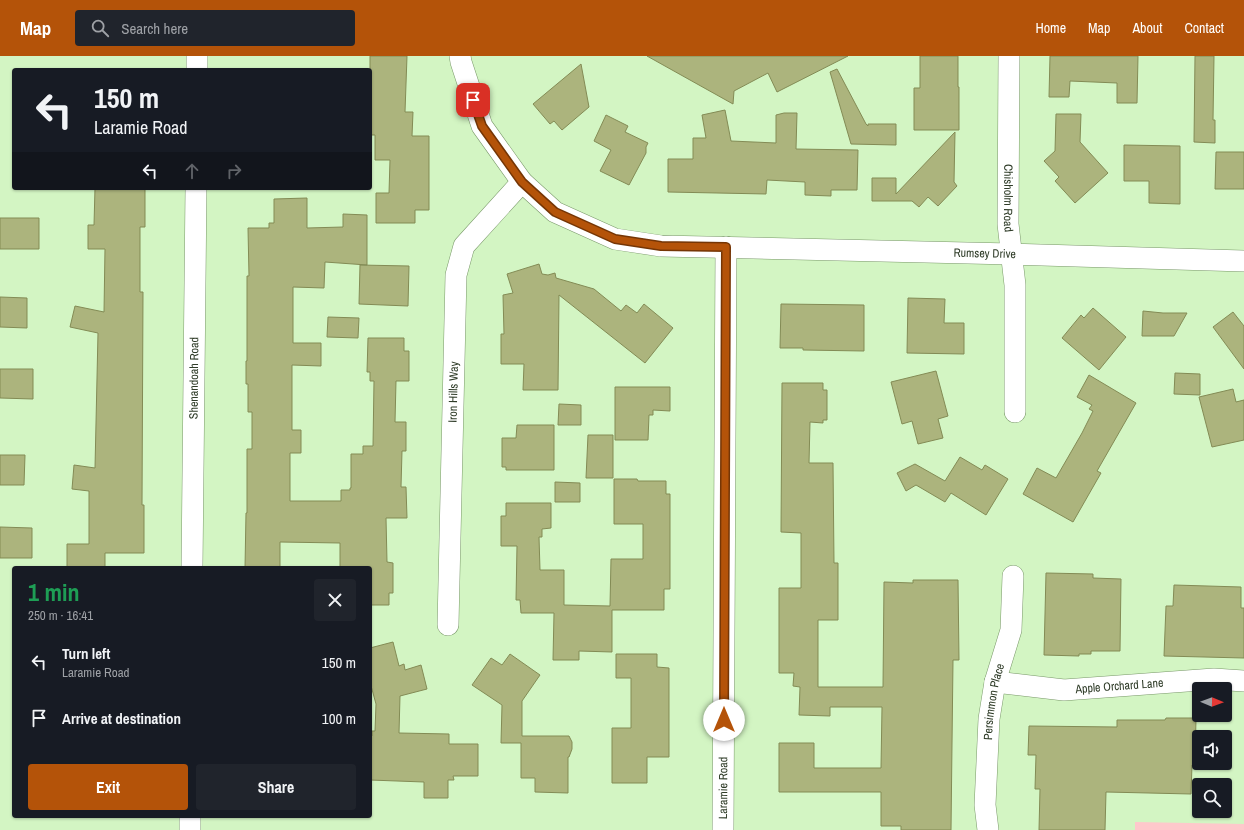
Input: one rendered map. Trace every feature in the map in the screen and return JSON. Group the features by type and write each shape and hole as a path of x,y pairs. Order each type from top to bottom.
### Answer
{"street":[{"path":"196,68 197,56"},
{"path":"460,56 460,62 482,126 522,182 555,212 615,239 661,246 726,247"},
{"name":"Chisholm Road","path":"1009,56 1008,224 1015,285 1015,412"},
{"name":"Iron Hills Way","path":"448,625 456,275 464,246 522,182"},
{"name":"Shenandoah Road","path":"192,566 196,190"},
{"name":"Rumsey Drive","path":"726,247 1244,261"},
{"name":"Laramie Road","path":"723,830 726,247"},
{"name":"Persimmon Place","path":"988,830 985,805 989,719 995,682 1011,630 1013,576"},
{"name":"Apple Orchard Lane","path":"995,682 1064,690 1214,679 1244,681"},
{"path":"190,818 190,830"}],"shaded area":[{"path":"1135,822 1244,824 1244,830 1135,830"}],"building":[{"path":"370,56 407,56 405,112 413,112 412,136 429,136 429,210 415,210 415,223 376,223 376,193 389,193 390,160 375,160 375,135 372,135 372,68 370,68"},
{"path":"647,56 848,56 777,92 768,73 734,91 733,104"},
{"path":"920,56 958,56 959,130 914,130 914,88 920,88"},
{"path":"1050,56 1138,56 1137,103 1117,103 1117,83 1070,81 1069,97 1049,97"},
{"path":"1195,56 1214,56 1213,120 1215,120 1215,143 1194,142"},
{"path":"581,64 589,107 562,130 554,121 550,124 533,104"},
{"path":"837,69 868,126 868,124 896,124 896,145 851,144 830,72"},
{"path":"725,110 731,141 776,143 776,115 784,113 797,113 796,149 858,150 857,190 831,190 831,196 805,195 805,182 767,180 766,194 668,192 668,159 693,159 693,138 706,138 702,115"},
{"path":"1056,114 1081,114 1080,142 1108,173 1075,203 1055,181 1059,177 1044,161 1055,151"},
{"path":"606,115 628,126 625,132 648,143 646,153 629,185 600,171 611,150 594,141"},
{"path":"955,132 954,182 957,186 938,206 928,197 919,207 912,201 872,201 872,178 896,178 896,194"},
{"path":"1124,145 1180,146 1180,204 1149,203 1149,181 1124,181"},
{"path":"1216,152 1244,152 1244,189 1215,189"},
{"path":"95,190 145,190 145,227 140,227 140,292 143,292 142,505 144,505 144,553 105,553 105,566 67,566 67,544 89,544 89,491 72,489 74,465 95,468 98,333 70,327 75,306 104,312 105,249 88,249 88,225 94,225"},
{"path":"307,198 307,228 343,227 343,214 367,215 367,265 325,262 324,288 293,287 293,343 321,343 321,366 292,365 292,430 301,430 301,453 290,453 290,501 341,501 341,490 350,490 351,488 351,454 363,454 363,446 373,446 374,381 370,381 370,372 367,372 368,338 404,338 404,351 409,351 409,381 396,381 395,422 406,422 406,451 402,451 401,487 406,487 407,518 386,518 387,562 393,563 393,593 389,593 389,605 372,605 372,566 340,566 340,543 280,542 280,566 245,566 247,449 252,449 252,412 248,412 248,384 246,384 247,276 249,276 248,228 269,228 269,223 274,223 274,199"},
{"path":"0,218 39,218 39,249 0,249"},
{"path":"539,264 542,274 548,275 555,273 556,278 594,289 621,311 626,305 637,313 644,304 673,328 645,363 559,295 558,390 523,390 524,364 501,364 501,334 504,334 503,295 513,293 507,274"},
{"path":"360,265 409,266 408,306 359,304"},
{"path":"0,297 27,298 27,328 0,327"},
{"path":"908,298 945,299 944,323 964,323 964,354 907,353"},
{"path":"781,304 864,305 864,351 780,348"},
{"path":"1093,308 1126,337 1099,370 1062,338 1081,315 1084,318"},
{"path":"1143,311 1187,313 1174,336 1142,336"},
{"path":"1233,312 1244,326 1244,369 1213,327"},
{"path":"328,317 359,318 358,338 327,337"},
{"path":"0,369 33,369 33,399 0,398"},
{"path":"936,371 948,416 938,419 943,438 918,444 912,421 902,424 891,382"},
{"path":"1175,373 1200,374 1200,395 1174,394"},
{"path":"1089,375 1136,403 1097,471 1101,473 1073,522 1023,494 1037,468 1056,478 1082,433 1093,411 1089,409 1092,405 1077,397"},
{"path":"782,383 823,383 823,390 827,390 827,420 823,420 823,423 810,422 809,463 833,463 834,563 838,563 838,620 818,620 818,687 883,687 884,582 913,583 913,580 958,580 959,660 953,660 951,830 901,830 901,826 881,826 881,792 779,792 779,743 814,743 814,768 881,768 882,707 830,707 830,716 799,715 800,687 793,686 794,673 779,673 779,588 801,588 801,533 781,532"},
{"path":"615,387 670,387 670,411 653,410 653,415 649,415 648,440 615,440"},
{"path":"1233,389 1236,402 1244,400 1244,440 1212,447 1199,397"},
{"path":"559,404 581,405 581,425 558,425"},
{"path":"517,425 554,425 554,470 506,470 506,467 502,467 502,438 516,438"},
{"path":"588,435 613,435 613,478 586,478"},
{"path":"0,455 25,455 24,485 0,485"},
{"path":"960,457 982,470 985,465 1008,479 986,515 951,493 945,502 916,485 906,491 897,473 915,464 945,481"},
{"path":"614,479 666,481 666,494 670,494 670,589 664,589 664,610 612,610 612,652 579,651 579,660 553,660 554,613 521,613 520,600 516,600 517,546 501,546 501,516 506,516 506,503 551,503 551,528 542,529 542,537 539,537 540,570 564,570 564,605 610,606 611,559 643,559 643,524 614,524"},
{"path":"555,482 580,483 580,502 555,502"},
{"path":"0,527 32,528 32,558 0,558"},
{"path":"1046,573 1093,574 1093,578 1121,579 1120,651 1091,651 1091,654 1079,654 1079,656 1044,655"},
{"path":"1174,585 1241,587 1241,608 1244,608 1244,658 1164,656 1166,606 1173,606"},
{"path":"393,642 399,666 404,664 405,670 421,665 427,689 400,696 399,733 449,734 449,744 478,744 478,776 453,776 454,780 448,780 448,798 424,798 424,782 372,780 372,731 375,731 376,704 372,689 372,647"},
{"path":"510,654 540,675 522,701 522,736 569,736 572,742 572,749 568,757 568,793 535,792 535,778 521,778 521,743 501,743 502,705 472,685 491,658 502,665"},
{"path":"616,654 657,654 657,667 669,668 669,757 647,757 647,783 612,783 612,728 631,728 631,678 616,678"},
{"path":"1166,718 1192,718 1192,722 1196,722 1196,730 1192,730 1191,794 1106,792 1105,830 1039,830 1040,789 1035,789 1036,755 1028,755 1029,726 1117,727 1117,720 1165,720"}],"route":[{"path":"473,100 482,126 522,182 555,212 615,239 661,246 726,247 724,720"}]}
